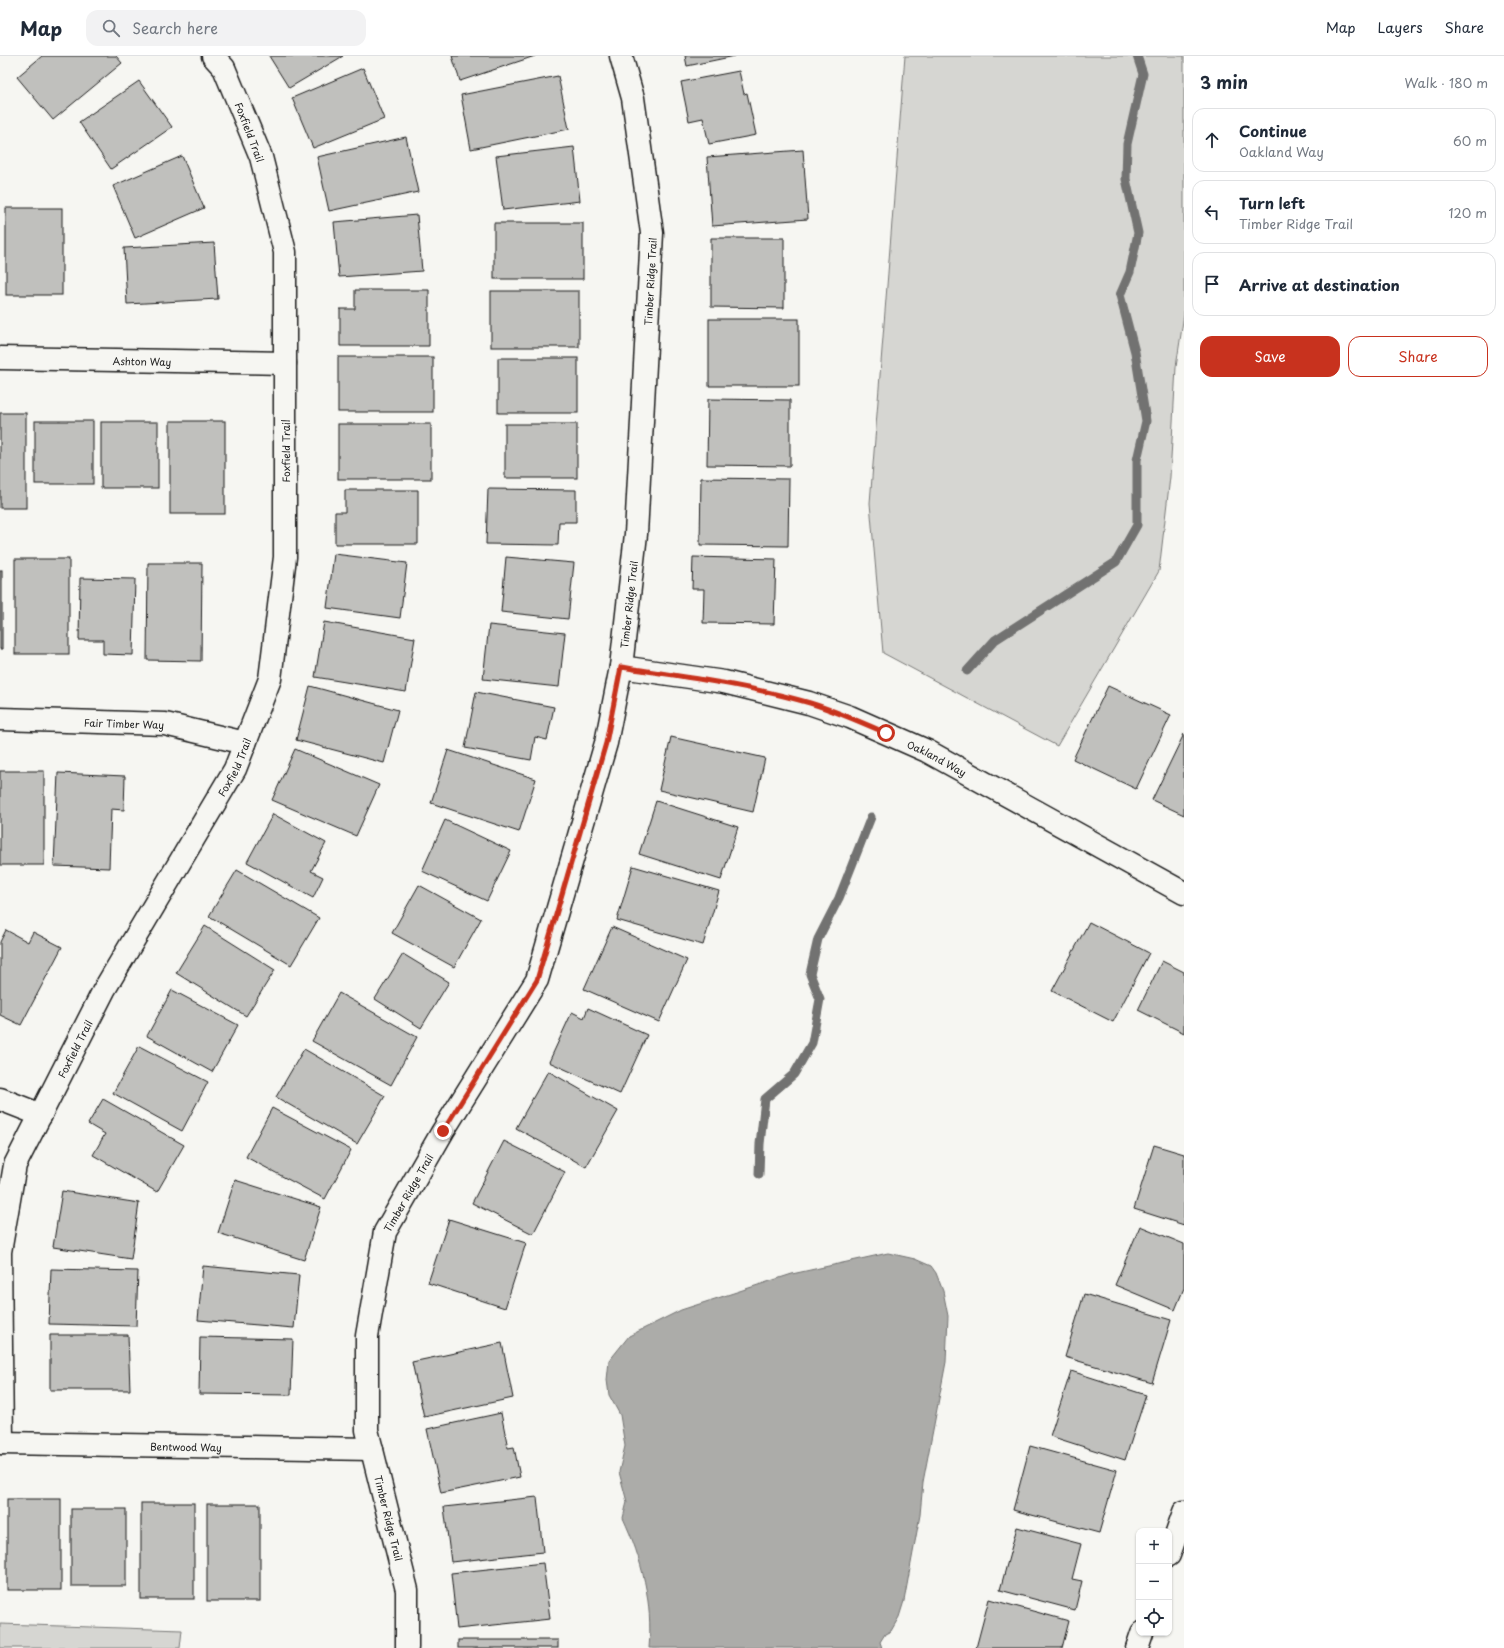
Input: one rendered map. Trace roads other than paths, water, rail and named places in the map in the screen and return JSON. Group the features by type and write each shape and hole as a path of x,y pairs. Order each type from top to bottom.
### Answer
{"street":[{"name":"Foxfield Trail","path":"1,1443 0,1252 15,1165 104,990 235,769 270,679 284,557 284,252 261,157 224,68 213,56"},
{"name":"Timber Ridge Trail","path":"407,1648 406,1590 367,1430 367,1336 385,1232 443,1131 537,980 606,743 621,667 636,534 652,233 633,98 621,56"},
{"name":"Ashton Way","path":"0,358 284,363"},
{"name":"Oakland Way","path":"621,667 724,682 809,703 850,717 927,751 1184,893"},
{"name":"Fair Timber Way","path":"0,719 165,724 245,743"},
{"path":"0,1099 40,1115"},
{"name":"Bentwood Way","path":"1,1443 372,1449"},
{"path":"1172,1546 1184,1512"},
{"path":"1137,1648 1141,1636"}],"waterway":[{"path":"967,671 995,640 1116,562 1137,525 1137,460 1146,421 1135,352 1120,295 1130,272 1138,233 1126,179 1127,144 1143,74 1137,56"},
{"path":"759,1174 760,1144 765,1099 794,1074 812,1043 820,999 810,974 818,939 839,898 871,817"}]}
